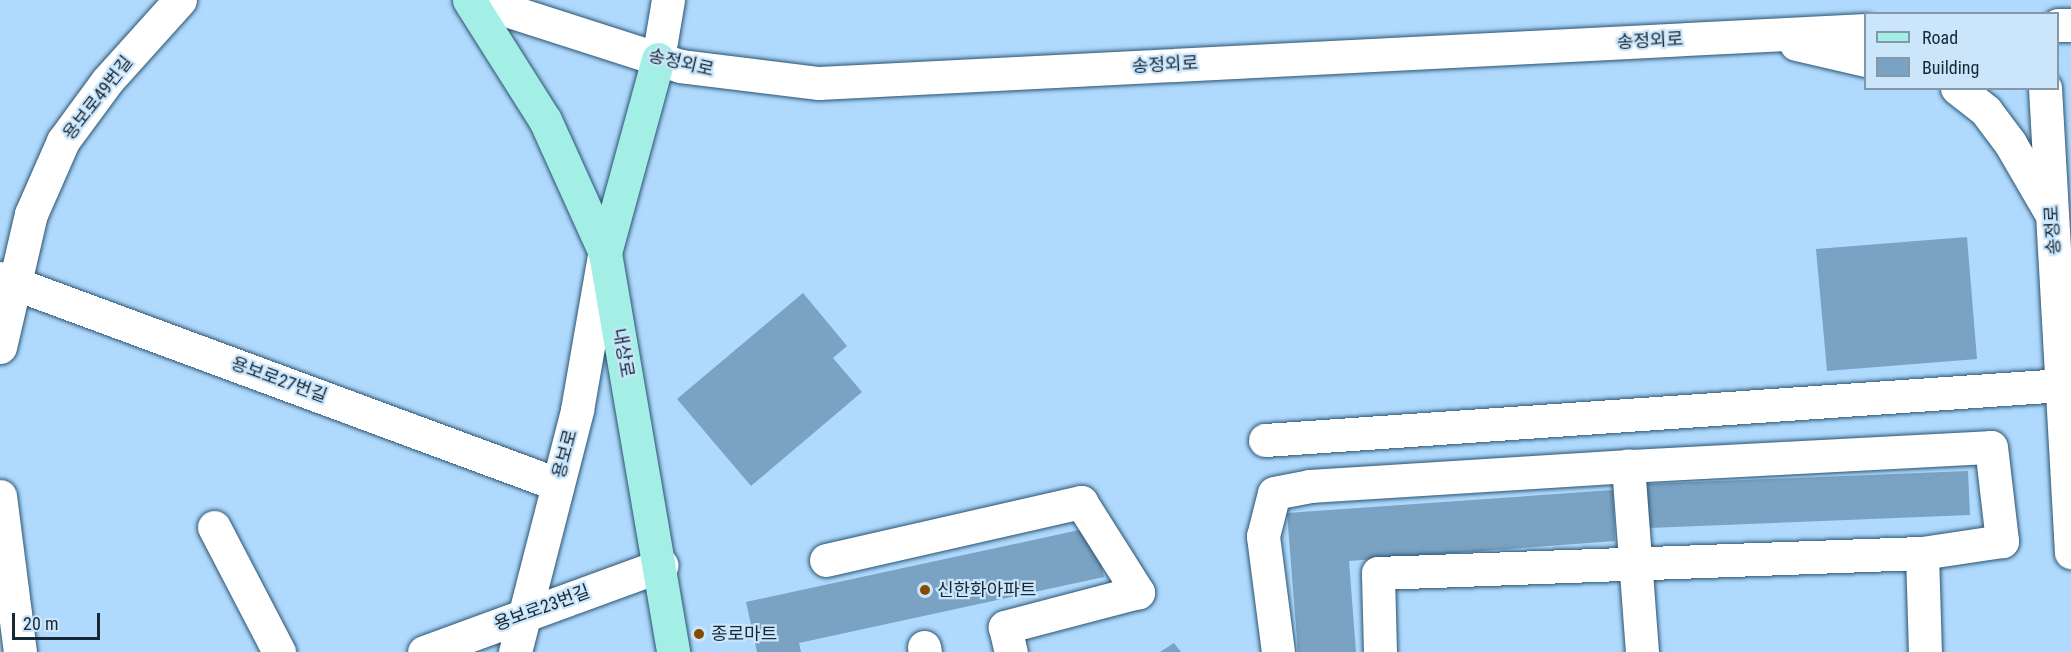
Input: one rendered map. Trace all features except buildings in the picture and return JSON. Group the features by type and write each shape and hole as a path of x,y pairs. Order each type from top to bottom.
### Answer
{"main road":[{"path":"469,0 545,120 605,253"},
{"name":"내상로","path":"658,59 605,253 662,565 673,652"}],"street":[{"name":"용보로49번길","path":"0,347 7,280 31,214 63,141 107,81 180,0"},
{"name":"송정외로","path":"475,0 658,59 746,77 819,83 1864,30"},
{"path":"658,59 668,0"},
{"path":"1757,35 1864,60"},
{"path":"1960,90 1986,111 2010,143 2052,215"},
{"name":"송정로","path":"2045,90 2071,552"},
{"path":"2052,215 2071,150"},
{"name":"용보로","path":"515,652 557,484 605,253"},
{"name":"용보로27번길","path":"7,280 557,484"},
{"path":"1265,440 2061,386"},
{"path":"1278,652 1263,536 1274,493 1310,486 1991,447 2002,541 1922,553 1378,573 1380,652"},
{"path":"1628,466 1642,652"},
{"path":"0,496 20,652"},
{"path":"826,560 1081,502 1138,592 1005,627 1011,652"},
{"path":"214,527 279,652"},
{"path":"1922,553 1925,652"},
{"name":"용보로23번길","path":"424,652 525,613 662,565"}],"place":[{"name":"신한화아파트","path":"925,590"},
{"name":"종로마트","path":"699,634"}]}
